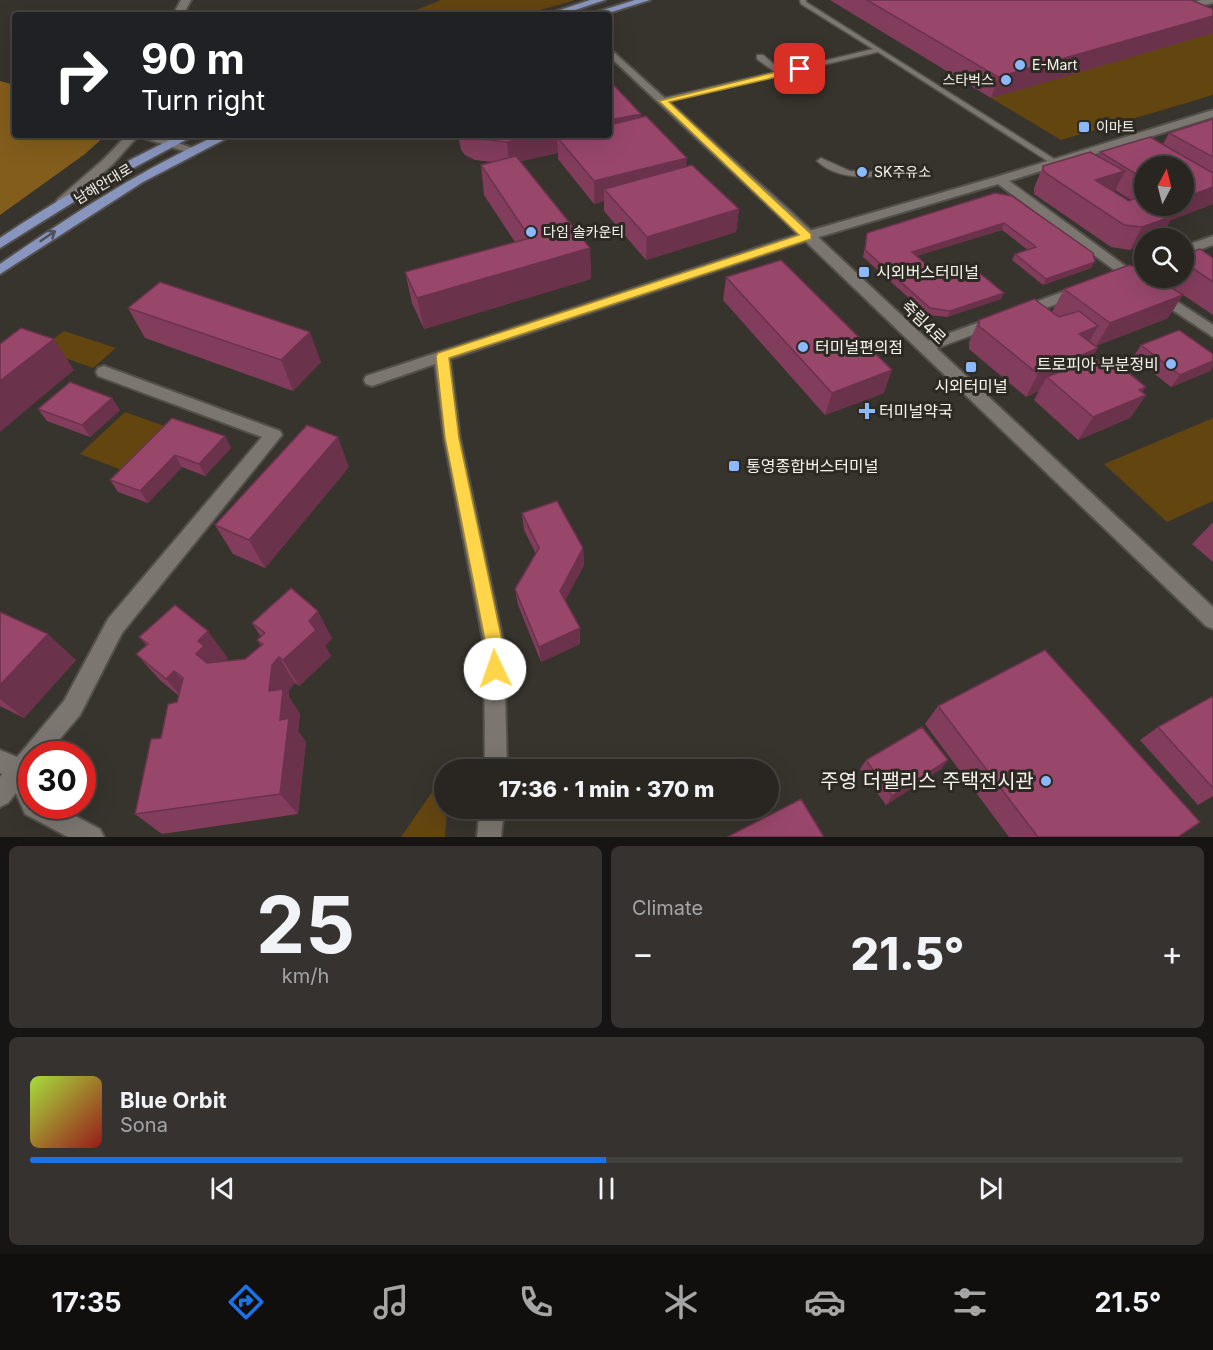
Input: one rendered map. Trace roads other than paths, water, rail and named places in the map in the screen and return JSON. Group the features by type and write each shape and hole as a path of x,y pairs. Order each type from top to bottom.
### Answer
{"main road":[{"path":"566,12 600,0"},
{"path":"603,12 645,0"},
{"name":"남해안대로","path":"0,244 62,202 183,138"},
{"name":"남해안대로","path":"0,270 110,195 192,150 220,138"}],"street":[{"path":"1204,14 1184,5 1213,0"},
{"name":"죽림4로","path":"612,54 1213,620"},
{"path":"372,380 807,236 1000,180 1213,113"},
{"path":"62,202 108,162 131,138"},
{"path":"152,138 192,150"},
{"path":"1000,180 1134,273"},
{"path":"1194,248 1213,240"},
{"path":"924,348 1134,278"},
{"path":"1155,288 1213,332"},
{"path":"442,356 452,438 494,645 496,759"},
{"path":"40,741 72,708 115,626 274,435 104,372"},
{"path":"0,795 18,765"},
{"path":"58,819 92,837"},
{"path":"489,837 491,819"}],"lane":[{"path":"803,0 802,3 814,5 879,50 1055,162"},
{"path":"663,101 879,50"},
{"path":"760,57 781,74"},
{"path":"821,161 835,171 866,176 903,171"}],"place":[{"name":"E-Mart","path":"1020,65"},
{"name":"스타벅스","path":"1006,80"},
{"name":"이마트","path":"1084,127"},
{"name":"SK주유소","path":"862,172"},
{"name":"다임 솔카운티","path":"531,232"},
{"name":"시외버스터미널","path":"864,272"},
{"name":"터미널편의점","path":"803,347"},
{"name":"트로피아 부분정비","path":"1171,364"},
{"name":"시외터미널","path":"971,367"},
{"name":"터미널약국","path":"867,411"},
{"name":"통영종합버스터미널","path":"734,466"},
{"name":"주영 더팰리스 주택전시관","path":"1046,781"}]}
